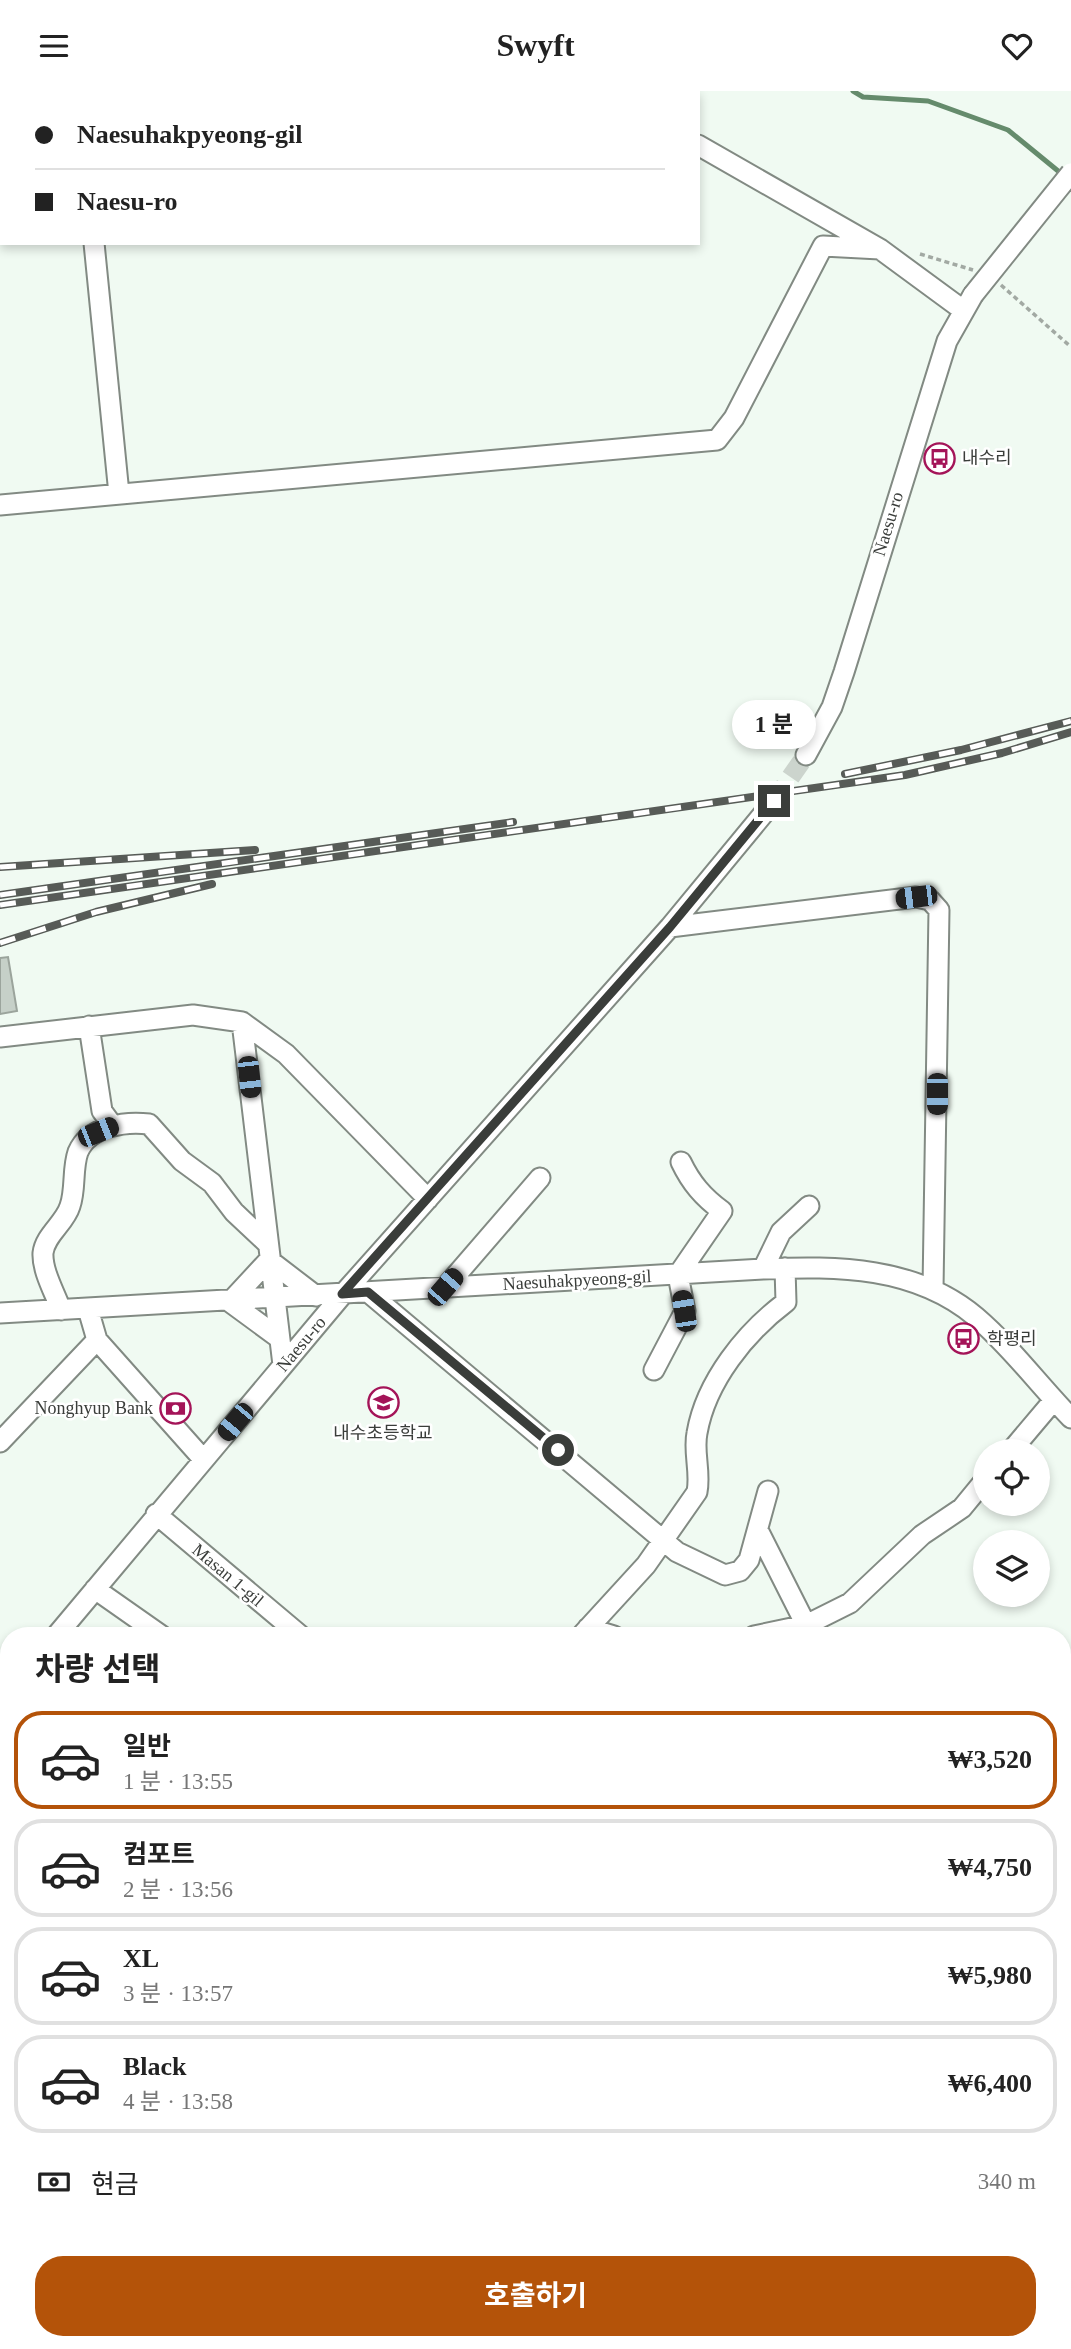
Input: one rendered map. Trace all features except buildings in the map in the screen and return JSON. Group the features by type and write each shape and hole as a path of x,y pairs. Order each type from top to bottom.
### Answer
{"street":[{"path":"700,146 968,302"},
{"name":"Naesu-ro","path":"806,755 832,707 947,341 968,302 1071,173"},
{"path":"94,245 119,494"},
{"path":"0,505 717,440 734,418 823,246 880,249"},
{"name":"Naesu-ro","path":"67,1627 156,1514 342,1294 670,927 774,801"},
{"path":"670,927 916,897 930,900 939,910 933,1289"},
{"path":"0,1037 193,1015 242,1022 286,1054 428,1199"},
{"path":"242,1022 283,1365"},
{"path":"89,1025 103,1111 113,1126"},
{"path":"61,1310 45,1265 46,1242 70,1207 78,1153 84,1143 113,1126 134,1122 149,1124 182,1161 212,1184 268,1252 316,1296"},
{"path":"654,1370 684,1311 678,1275 722,1212 705,1199 688,1178 681,1162"},
{"path":"445,1287 540,1178"},
{"path":"763,1269 781,1232 809,1206"},
{"path":"268,1252 230,1301 279,1338"},
{"path":"589,1627 646,1565 697,1492 700,1479 696,1434 707,1403 734,1351 761,1320 786,1302 785,1268"},
{"name":"Naesuhakpyeong-gil","path":"0,1313 785,1268 888,1274 933,1289 975,1317 1071,1418"},
{"path":"368,1292 663,1537 677,1552 725,1575 740,1571 749,1560 768,1491"},
{"path":"88,1309 97,1340 203,1459"},
{"path":"0,1442 97,1340"},
{"path":"1021,1439 1054,1401"},
{"path":"797,1627 850,1603 922,1535 962,1508 973,1495"},
{"name":"Masan 1-gil","path":"156,1514 290,1627"},
{"path":"758,1530 806,1625"},
{"path":"95,1589 149,1627"}],"waterway":[{"path":"853,91 863,97 928,101 1008,130 1063,175"}],"tunnel":[{"path":"774,801 806,755"}],"railway":[{"path":"845,774 961,750 1071,721"},
{"path":"0,905 905,775 1002,753 1071,732"},
{"path":"0,895 513,822"},
{"path":"0,867 255,850"},
{"path":"0,943 96,912 212,884"}],"place":[{"name":"내수리","path":"939,458"},
{"name":"학평리","path":"964,1339"},
{"name":"내수초등학교","path":"383,1402"},
{"name":"Nonghyup Bank","path":"176,1408"}],"route":[{"path":"558,1450 368,1292 342,1294 670,927 774,801"}]}
